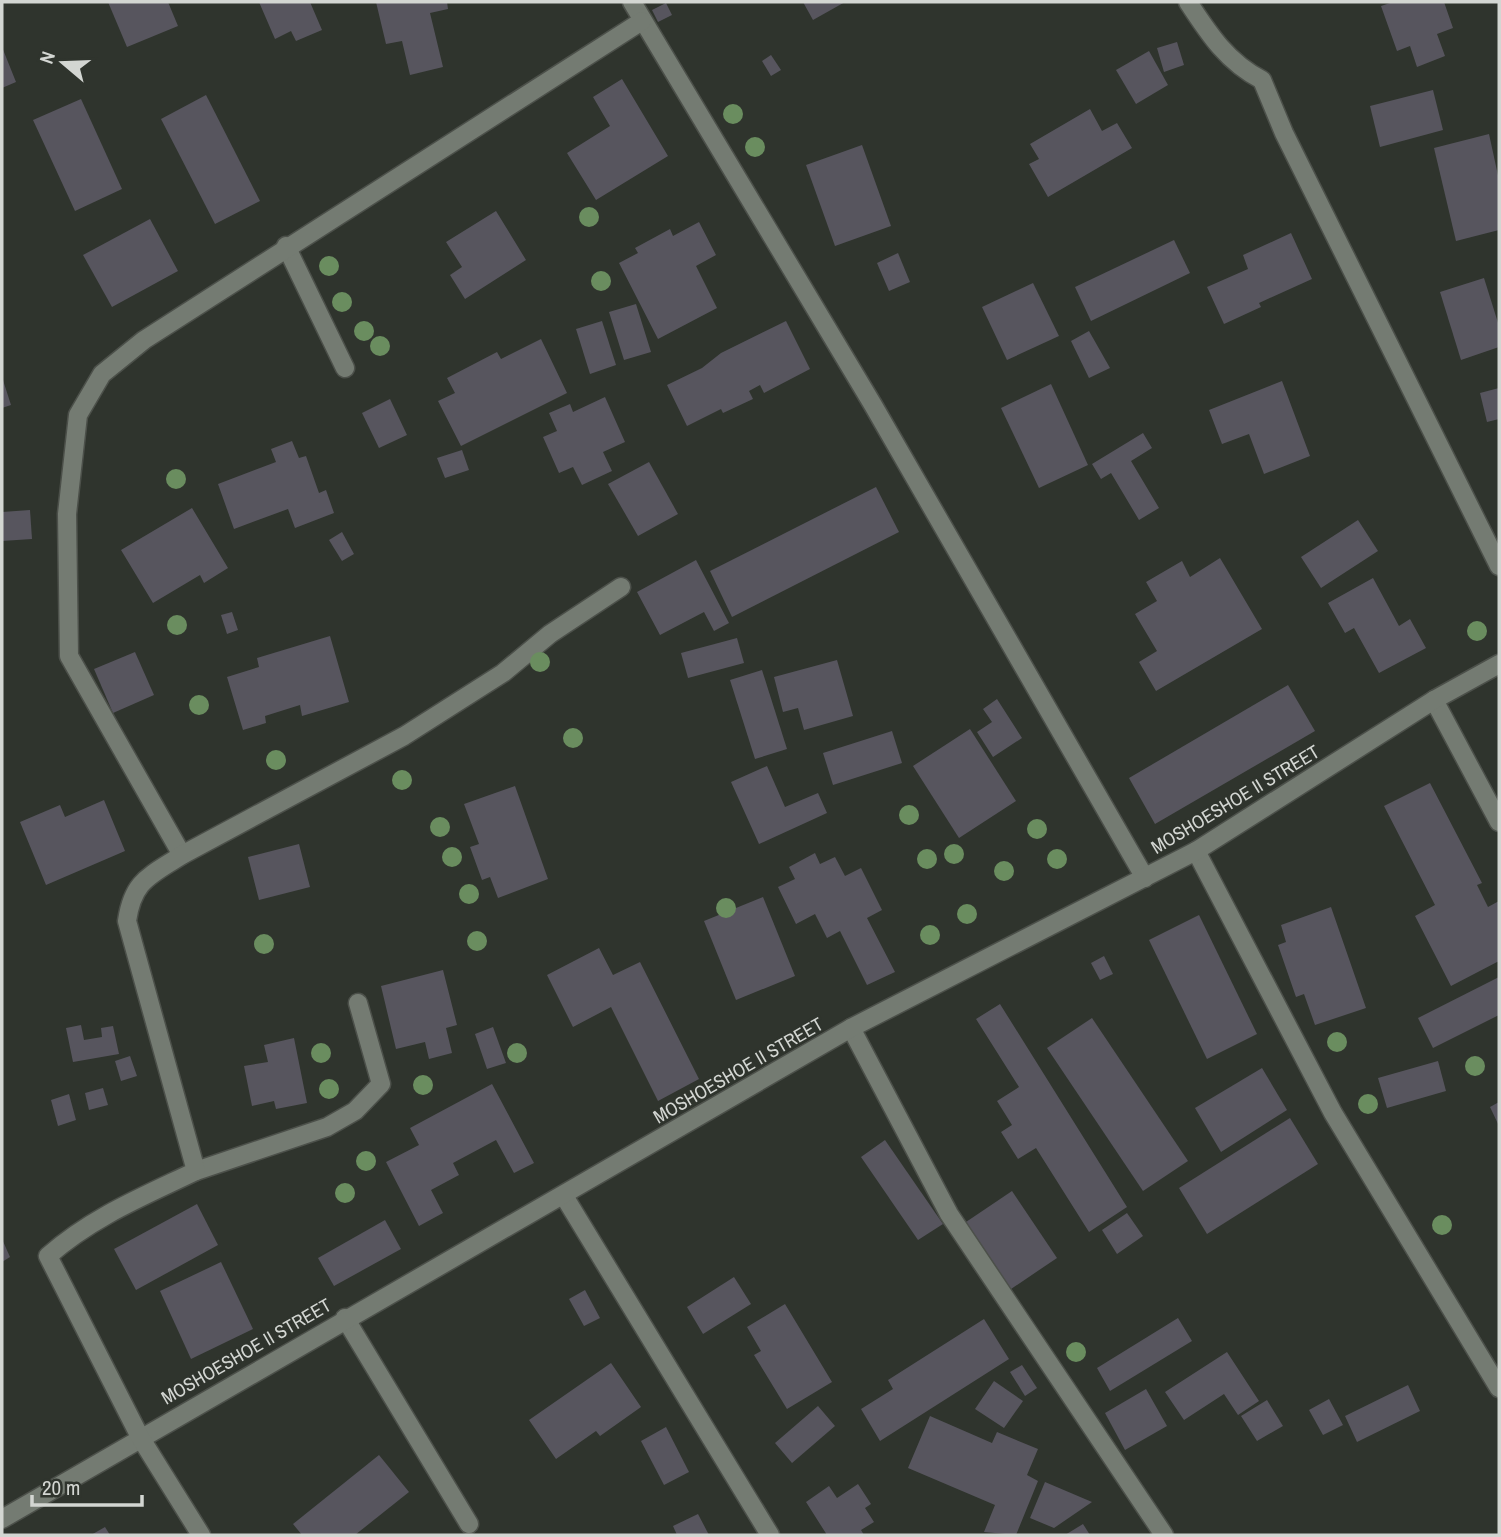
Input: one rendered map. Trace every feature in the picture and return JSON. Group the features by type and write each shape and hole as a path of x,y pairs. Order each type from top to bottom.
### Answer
{"street":[{"path":"632,2 873,405 1145,877"},
{"path":"1188,2 1214,42 1240,68 1262,80 1284,133 1499,566"},
{"path":"182,855 69,656 67,514 78,415 102,374 144,340 286,246 642,21"},
{"path":"286,246 345,368"},
{"path":"196,1171 127,921 131,895 147,878 182,855 404,736 503,673 550,634 621,587"},
{"name":"MOSHOESHOE II STREET","path":"2,1519 345,1318 564,1196 851,1028 1196,851 1434,699 1499,664"},
{"path":"1434,699 1499,822"},
{"path":"1196,851 1333,1113 1499,1388"},
{"path":"201,1535 140,1437 48,1256 70,1237 108,1212 196,1171 327,1127 355,1111 381,1084 358,1003"},
{"path":"851,1028 949,1214 1164,1535"},
{"path":"564,1196 770,1535"},
{"path":"345,1318 469,1524"}],"building":[{"path":"108,2 168,2 178,26 127,47"},
{"path":"259,2 310,2 322,30 296,41 291,31 275,39"},
{"path":"376,2 447,2 448,9 430,13 443,67 410,75 402,41 386,44"},
{"path":"803,2 845,2 813,20"},
{"path":"1393,2 1444,2 1453,28 1437,34 1445,56 1417,67 1410,46 1397,51 1381,6"},
{"path":"666,3 672,15 658,22 652,10"},
{"path":"1177,42 1184,65 1164,72 1157,48"},
{"path":"2,47 16,82 2,88"},
{"path":"1149,51 1168,85 1136,104 1116,70"},
{"path":"771,55 781,70 771,76 762,61"},
{"path":"622,79 668,156 596,200 567,153 610,126 593,97"},
{"path":"1433,90 1443,130 1380,147 1370,106"},
{"path":"206,95 260,201 215,224 161,119"},
{"path":"81,99 122,189 75,211 33,120"},
{"path":"1090,109 1102,131 1117,123 1132,148 1048,197 1029,164 1039,159 1030,144"},
{"path":"1489,134 1499,180 1499,230 1456,241 1434,148"},
{"path":"862,145 891,226 835,246 806,165"},
{"path":"496,211 526,260 465,299 450,275 462,267 446,242"},
{"path":"150,219 178,271 112,307 83,255"},
{"path":"699,222 716,255 696,266 717,308 658,339 619,263 638,253 635,248 670,229 673,236"},
{"path":"1291,233 1312,279 1259,303 1261,307 1224,324 1207,287 1248,269 1243,255"},
{"path":"1174,240 1190,273 1091,321 1075,287"},
{"path":"898,253 910,282 889,291 877,263"},
{"path":"1484,278 1499,326 1499,347 1461,360 1440,292"},
{"path":"1033,283 1059,336 1007,360 982,307"},
{"path":"636,304 651,352 624,360 609,312"},
{"path":"602,321 616,365 590,374 576,329"},
{"path":"786,321 810,369 764,393 760,385 749,391 753,399 723,413 721,409 687,426 667,385 702,368 721,353"},
{"path":"1089,331 1110,368 1089,378 1071,341"},
{"path":"541,339 567,393 461,446 438,401 455,393 447,378 497,352 501,359"},
{"path":"2,377 11,405 2,408"},
{"path":"1282,381 1310,456 1264,474 1249,434 1222,444 1209,410"},
{"path":"1051,384 1088,465 1039,488 1001,408"},
{"path":"1499,388 1499,419 1487,422 1480,393"},
{"path":"605,397 625,442 603,452 612,471 582,485 573,467 559,473 543,437 557,431 549,413 570,404 573,412"},
{"path":"390,399 407,435 379,448 362,413"},
{"path":"1143,433 1152,448 1131,461 1159,508 1139,520 1111,473 1101,479 1092,464"},
{"path":"292,441 299,458 306,456 319,493 326,490 334,513 295,528 288,509 234,529 218,484 276,462 271,449"},
{"path":"462,450 469,470 445,478 437,458"},
{"path":"649,462 678,514 638,536 608,484"},
{"path":"876,487 899,532 732,617 710,571"},
{"path":"192,508 228,568 204,583 200,575 153,603 121,550"},
{"path":"30,510 32,539 2,541 2,512"},
{"path":"1358,520 1378,551 1321,588 1301,557"},
{"path":"342,532 354,554 342,561 329,540"},
{"path":"1220,558 1262,629 1156,691 1139,662 1157,651 1135,614 1157,601 1146,582 1182,561 1190,577"},
{"path":"696,560 729,623 714,631 704,612 660,635 637,592"},
{"path":"1373,578 1399,626 1410,619 1426,648 1379,673 1354,628 1345,633 1328,603"},
{"path":"232,612 238,630 227,634 221,615"},
{"path":"330,636 349,702 302,716 300,705 265,716 266,723 243,730 227,677 259,667 257,658"},
{"path":"737,638 744,663 688,678 681,653"},
{"path":"135,652 154,695 113,713 94,669"},
{"path":"837,660 853,716 804,730 798,708 783,712 774,677"},
{"path":"762,670 787,749 755,759 730,680"},
{"path":"1288,685 1315,731 1155,824 1129,778"},
{"path":"997,699 1022,738 993,757 977,732 992,722 983,709"},
{"path":"970,729 1016,801 959,838 913,766"},
{"path":"892,731 902,763 833,785 823,753"},
{"path":"767,766 785,807 818,793 827,813 759,844 731,782"},
{"path":"1430,783 1482,883 1477,885 1488,907 1499,901 1499,961 1451,986 1415,916 1435,905 1384,806"},
{"path":"515,786 548,879 498,898 490,877 482,880 470,847 479,844 464,804"},
{"path":"104,800 125,851 46,885 20,822 60,805 65,817"},
{"path":"299,844 310,887 259,900 248,857"},
{"path":"815,853 820,864 835,857 845,876 861,868 882,910 867,918 895,972 867,985 840,931 827,938 815,914 796,924 778,887 795,879 789,867"},
{"path":"763,897 795,976 736,1000 704,921"},
{"path":"1331,907 1366,1008 1315,1025 1304,994 1296,997 1278,945 1286,942 1281,925"},
{"path":"1199,915 1257,1034 1207,1059 1149,940"},
{"path":"599,948 613,975 640,962 699,1079 658,1101 611,1007 573,1027 547,975"},
{"path":"1104,956 1113,974 1100,980 1091,963"},
{"path":"443,970 457,1025 446,1028 452,1053 429,1059 425,1042 396,1049 381,986"},
{"path":"1499,977 1499,1015 1433,1048 1418,1018"},
{"path":"1000,1004 1127,1207 1089,1232 1036,1148 1018,1159 1001,1132 1012,1125 997,1101 1019,1087 976,1019"},
{"path":"1092,1018 1188,1161 1143,1191 1047,1048"},
{"path":"81,1025 84,1040 102,1037 101,1028 113,1026 119,1054 73,1062 66,1028"},
{"path":"493,1027 506,1063 487,1069 475,1034"},
{"path":"294,1038 307,1103 276,1109 274,1101 252,1106 244,1066 268,1062 264,1045"},
{"path":"130,1056 137,1076 121,1081 115,1061"},
{"path":"1438,1061 1446,1091 1387,1108 1378,1078"},
{"path":"1262,1068 1287,1110 1221,1152 1195,1108"},
{"path":"492,1084 534,1163 514,1173 496,1140 453,1163 459,1175 431,1190 443,1213 419,1226 386,1162 419,1145 410,1128"},
{"path":"103,1088 108,1105 89,1110 85,1093"},
{"path":"69,1094 76,1120 58,1126 51,1100"},
{"path":"1499,1102 1499,1126 1490,1107"},
{"path":"1290,1118 1318,1164 1207,1234 1179,1188"},
{"path":"885,1140 943,1224 918,1240 861,1157"},
{"path":"1012,1191 1057,1258 1011,1289 966,1222"},
{"path":"197,1204 218,1245 136,1290 114,1249"},
{"path":"1127,1213 1143,1236 1117,1254 1102,1230"},
{"path":"385,1220 401,1249 334,1286 318,1258"},
{"path":"2,1239 10,1257 2,1262"},
{"path":"221,1262 253,1329 191,1359 160,1291"},
{"path":"734,1277 751,1304 703,1334 687,1307"},
{"path":"585,1290 600,1318 584,1326 569,1299"},
{"path":"785,1304 832,1382 787,1409 754,1355 761,1351 747,1327"},
{"path":"1178,1318 1192,1341 1110,1391 1097,1368"},
{"path":"984,1319 1009,1359 880,1441 861,1409 893,1389 888,1380"},
{"path":"1227,1352 1259,1401 1238,1415 1224,1394 1184,1420 1165,1392"},
{"path":"611,1363 641,1407 600,1436 596,1431 556,1459 529,1420"},
{"path":"1022,1365 1037,1388 1025,1396 1010,1372"},
{"path":"994,1381 1023,1401 1004,1428 975,1409"},
{"path":"1408,1385 1420,1411 1357,1442 1345,1416"},
{"path":"1146,1389 1167,1426 1125,1450 1105,1413"},
{"path":"1329,1399 1343,1425 1323,1435 1309,1410"},
{"path":"1267,1400 1283,1426 1257,1441 1241,1416"},
{"path":"818,1406 835,1426 792,1463 775,1443"},
{"path":"930,1416 992,1443 997,1432 1038,1449 1027,1475 1038,1481 1016,1535 984,1532 995,1505 908,1468"},
{"path":"666,1427 689,1472 664,1485 641,1441"},
{"path":"379,1455 409,1492 355,1535 302,1535 293,1524"},
{"path":"1045,1482 1092,1502 1054,1528 1030,1518"},
{"path":"858,1484 871,1504 865,1508 874,1522 861,1530 864,1535 827,1535 806,1502 829,1486 837,1498"},
{"path":"698,1514 709,1535 677,1535 673,1526"},
{"path":"1083,1524 1090,1535 1065,1535"},
{"path":"105,1527 110,1535 91,1535"}]}
